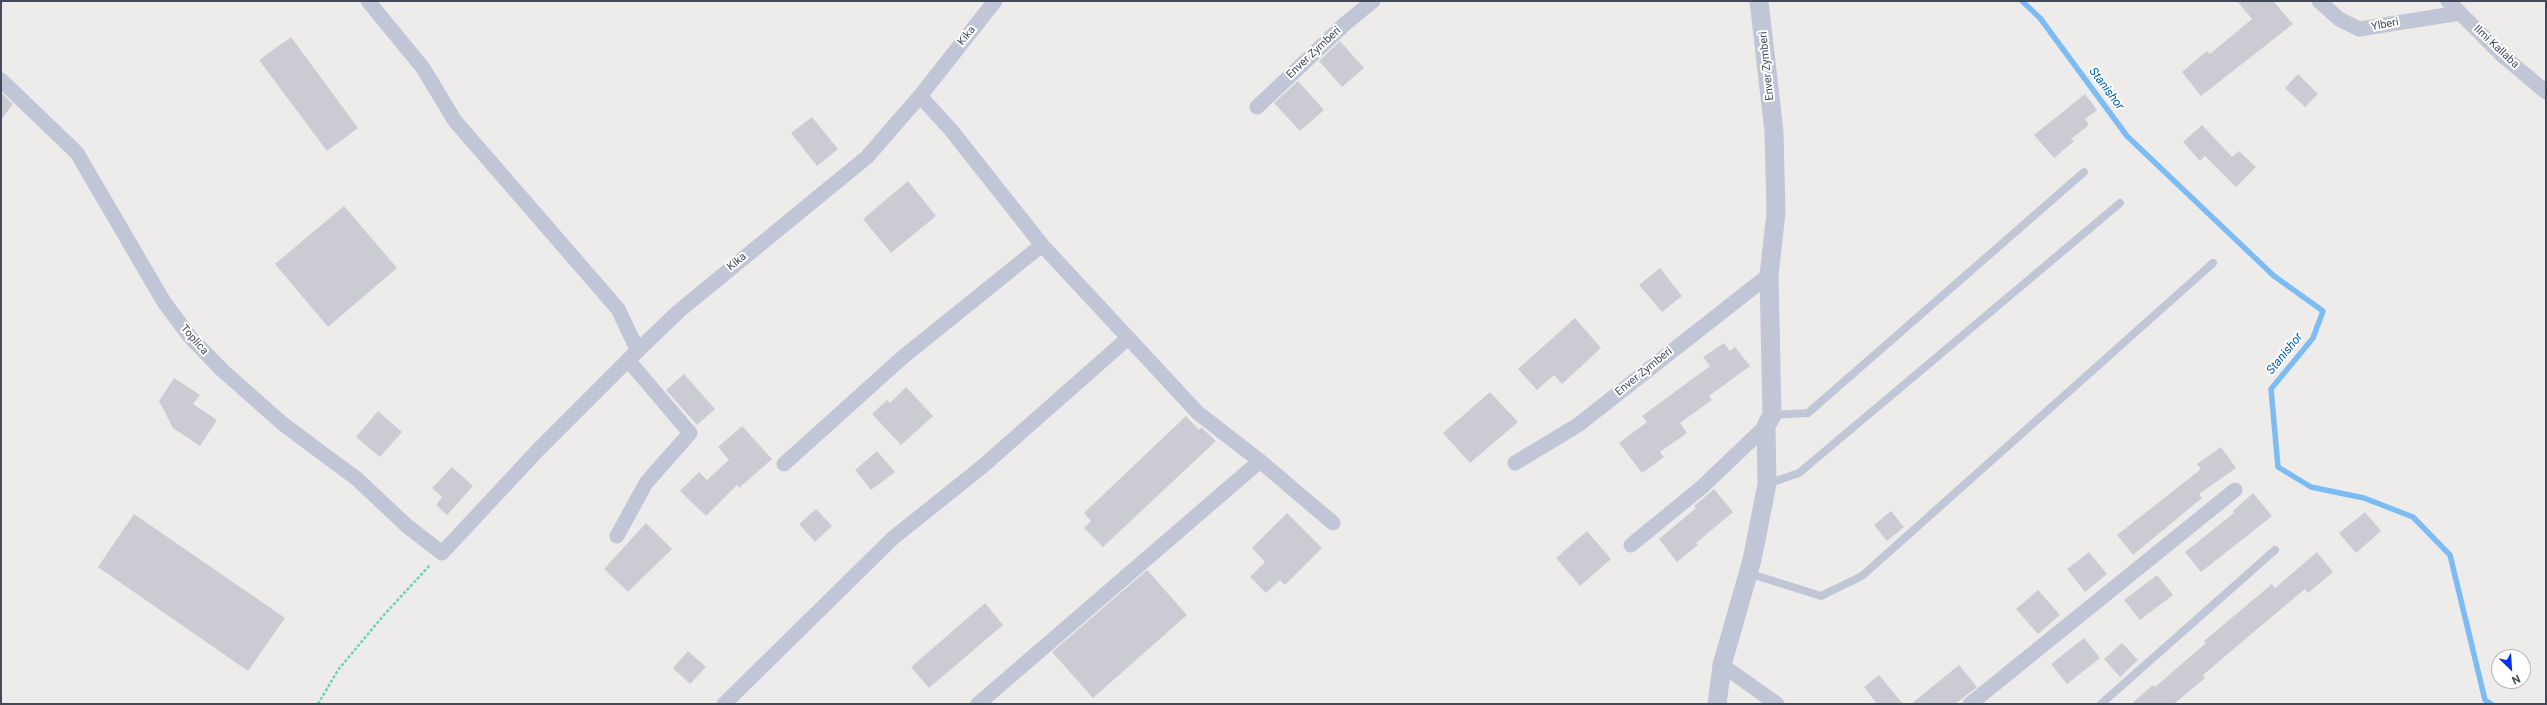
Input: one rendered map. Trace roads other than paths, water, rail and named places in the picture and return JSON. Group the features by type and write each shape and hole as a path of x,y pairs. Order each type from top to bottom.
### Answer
{"street":[{"path":"368,1 423,68 455,121 618,310 633,355 690,433 646,483 617,536"},
{"name":"Kika","path":"442,553 538,450 633,355 721,276 867,157 920,96 996,1"},
{"name":"Enver Zymberi","path":"1257,107 1346,23 1373,1"},
{"name":"Enver Zymberi","path":"1718,704 1722,665 1748,573 1767,484 1769,421 1769,275 1776,213 1774,132 1759,1"},
{"name":"Ylberi","path":"2319,1 2340,19 2359,29 2460,13"},
{"name":"Ilmi Kallaba","path":"2448,1 2503,56 2546,92"},
{"name":"Toplica","path":"1,80 77,153 164,302 190,337 222,370 278,419 357,479 406,526 442,553"},
{"path":"920,96 951,130 1042,245 1127,339 1198,413 1260,461 1333,523"},
{"path":"784,464 903,358 1042,245"},
{"name":"Enver Zymberi","path":"1515,463 1578,425 1769,275"},
{"path":"724,704 893,538 983,466 1127,339"},
{"path":"1631,545 1702,487 1769,421"},
{"path":"978,704 1260,461"},
{"path":"1970,704 2235,490"},
{"path":"1722,665 1777,704"}],"lane":[{"path":"1769,421 1808,413 2084,172"},
{"path":"1767,484 1799,473 2120,203"},
{"path":"1748,573 1821,596 1862,576 2213,263"},
{"path":"2101,704 2275,550"}],"waterway":[{"name":"Stanishor","path":"2022,1 2040,18 2127,136 2274,276 2323,311 2313,338 2271,389 2278,467 2311,487 2364,498 2413,517 2450,555 2485,700 2491,704"}]}
